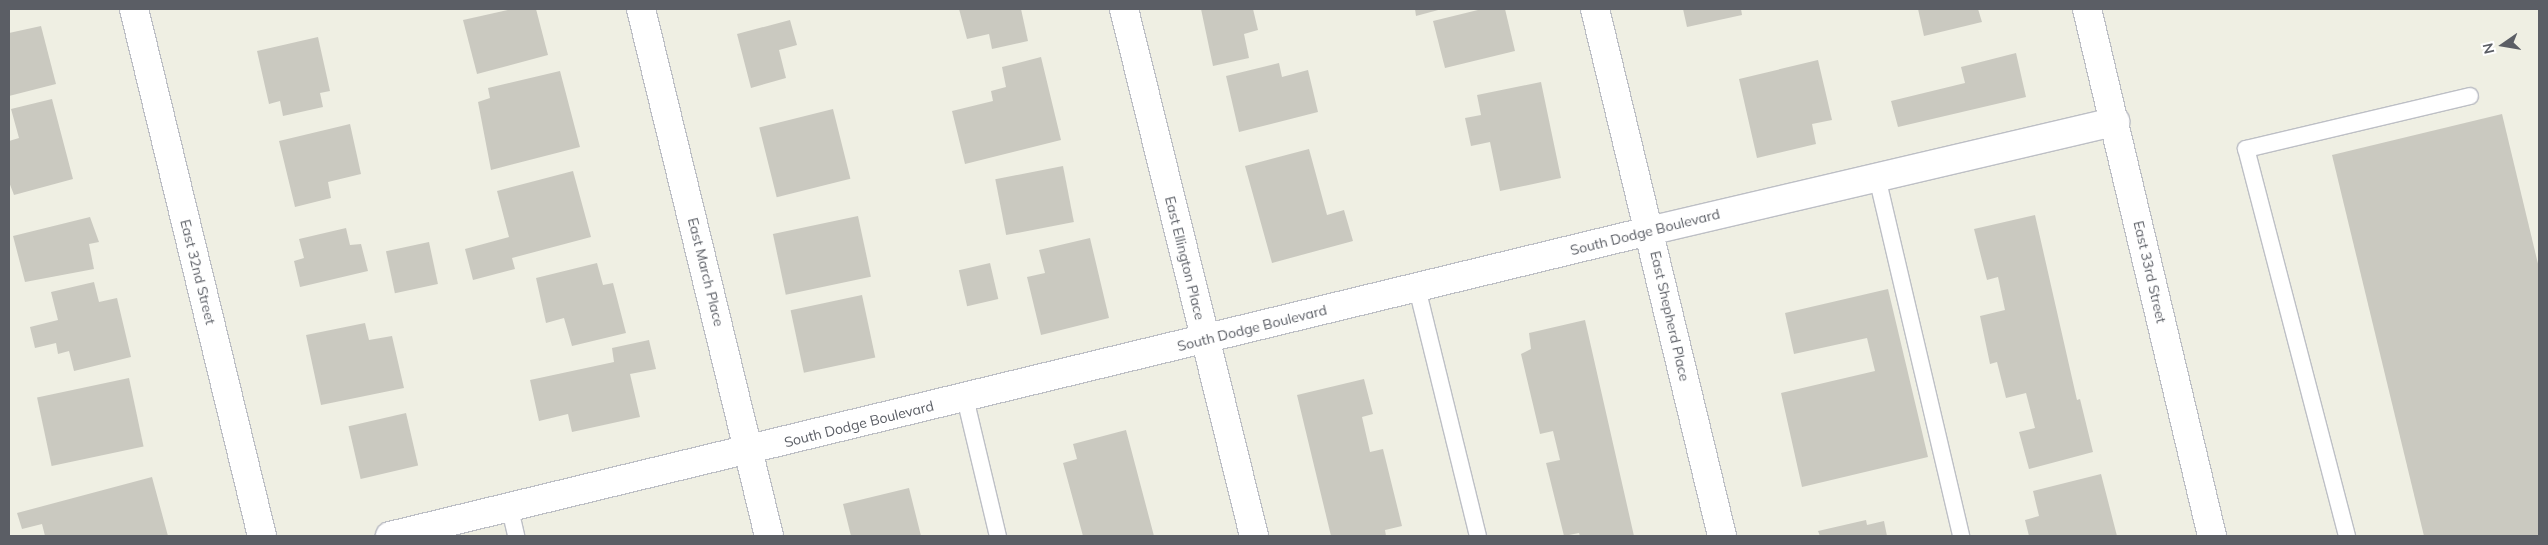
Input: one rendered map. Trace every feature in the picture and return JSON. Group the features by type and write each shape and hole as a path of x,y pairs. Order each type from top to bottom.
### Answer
{"street":[{"name":"East 32nd Street","path":"134,9 262,536"},
{"name":"East March Place","path":"641,9 769,536"},
{"name":"East Ellington Place","path":"1124,9 1254,536"},
{"name":"East Shepherd Place","path":"1595,9 1722,536"},
{"name":"East 33rd Street","path":"2087,9 2212,536"},
{"name":"South Dodge Boulevard","path":"390,536 510,509 1650,231 2115,122"}],"lane":[{"path":"2347,536 2246,149 2470,96"},
{"path":"1877,177 1961,536"},
{"path":"1417,288 1478,536"},
{"path":"965,398 998,536"},
{"path":"510,509 516,536"}],"building":[{"path":"512,9 536,9 548,55 477,74 463,20"},
{"path":"959,9 1021,9 1028,41 992,49 989,34 967,39"},
{"path":"1201,9 1253,9 1258,30 1244,34 1249,58 1213,66"},
{"path":"1415,9 1442,9 1416,16"},
{"path":"1482,9 1505,9 1515,51 1445,68 1433,21"},
{"path":"1683,9 1741,9 1742,15 1687,27"},
{"path":"1918,9 1978,9 1982,22 1924,36"},
{"path":"790,20 797,45 779,50 786,78 751,88 737,34"},
{"path":"41,26 56,84 9,96 9,33"},
{"path":"318,37 330,91 320,93 323,107 283,116 280,101 269,104 257,51"},
{"path":"2016,53 2026,97 1898,127 1891,101 1965,83 1961,67"},
{"path":"1041,57 1061,140 965,164 952,111 993,101 991,91 1006,87 1002,67"},
{"path":"1818,60 1832,120 1812,124 1816,144 1757,158 1739,79"},
{"path":"1279,63 1282,77 1308,70 1318,112 1239,132 1226,76"},
{"path":"560,71 580,147 491,170 478,102 490,98 488,88"},
{"path":"1541,82 1561,178 1500,191 1490,142 1471,146 1465,118 1481,115 1477,95"},
{"path":"52,99 73,179 14,195 9,182 9,141 19,138 11,109"},
{"path":"833,109 850,179 777,197 759,127"},
{"path":"2502,114 2539,268 2539,536 2424,536 2332,155"},
{"path":"350,124 361,174 328,182 331,198 295,207 279,141"},
{"path":"1309,149 1327,215 1344,210 1353,241 1272,263 1245,166"},
{"path":"1063,166 1074,222 1006,235 995,179"},
{"path":"573,171 591,237 512,258 515,269 473,280 465,249 509,237 497,191"},
{"path":"2035,215 2077,400 2080,399 2093,452 2029,469 2019,432 2035,428 2026,393 2006,398 1997,362 1990,364 1980,316 2005,310 1998,277 1987,280 1974,229"},
{"path":"858,216 871,277 786,295 773,234"},
{"path":"90,217 99,242 89,244 94,269 25,282 13,236"},
{"path":"346,228 350,245 361,244 368,271 300,287 294,261 304,258 299,239"},
{"path":"1090,238 1109,318 1041,335 1027,277 1045,273 1039,250"},
{"path":"429,242 438,284 395,293 386,251"},
{"path":"597,263 603,285 613,283 626,333 572,346 564,318 546,323 536,278"},
{"path":"990,263 998,299 967,306 959,270"},
{"path":"94,282 99,302 117,298 131,357 74,371 69,351 58,354 56,343 35,348 30,327 58,320 51,292"},
{"path":"1888,289 1928,457 1802,487 1781,393 1875,371 1867,338 1794,354 1785,313"},
{"path":"862,295 875,358 804,373 791,310"},
{"path":"1585,320 1634,536 1580,536 1579,533 1564,536 1546,463 1560,460 1553,431 1540,434 1521,354 1531,349 1529,333"},
{"path":"365,323 369,340 392,336 404,388 321,405 306,335"},
{"path":"649,340 656,369 630,374 640,417 572,432 568,414 539,421 530,380 614,362 612,348"},
{"path":"129,378 144,446 52,466 37,398"},
{"path":"1364,379 1373,414 1362,417 1370,452 1383,449 1402,526 1385,530 1386,536 1331,536 1297,395"},
{"path":"406,413 418,466 361,479 349,426"},
{"path":"1126,430 1154,536 1083,536 1063,463 1077,459 1073,444"},
{"path":"2101,474 2117,536 2029,536 2025,520 2039,516 2033,491"},
{"path":"152,477 168,536 45,536 42,524 22,529 17,513"},
{"path":"909,488 921,536 851,536 843,504"},
{"path":"1866,520 1867,525 1884,521 1887,536 1820,536 1818,531"}]}
